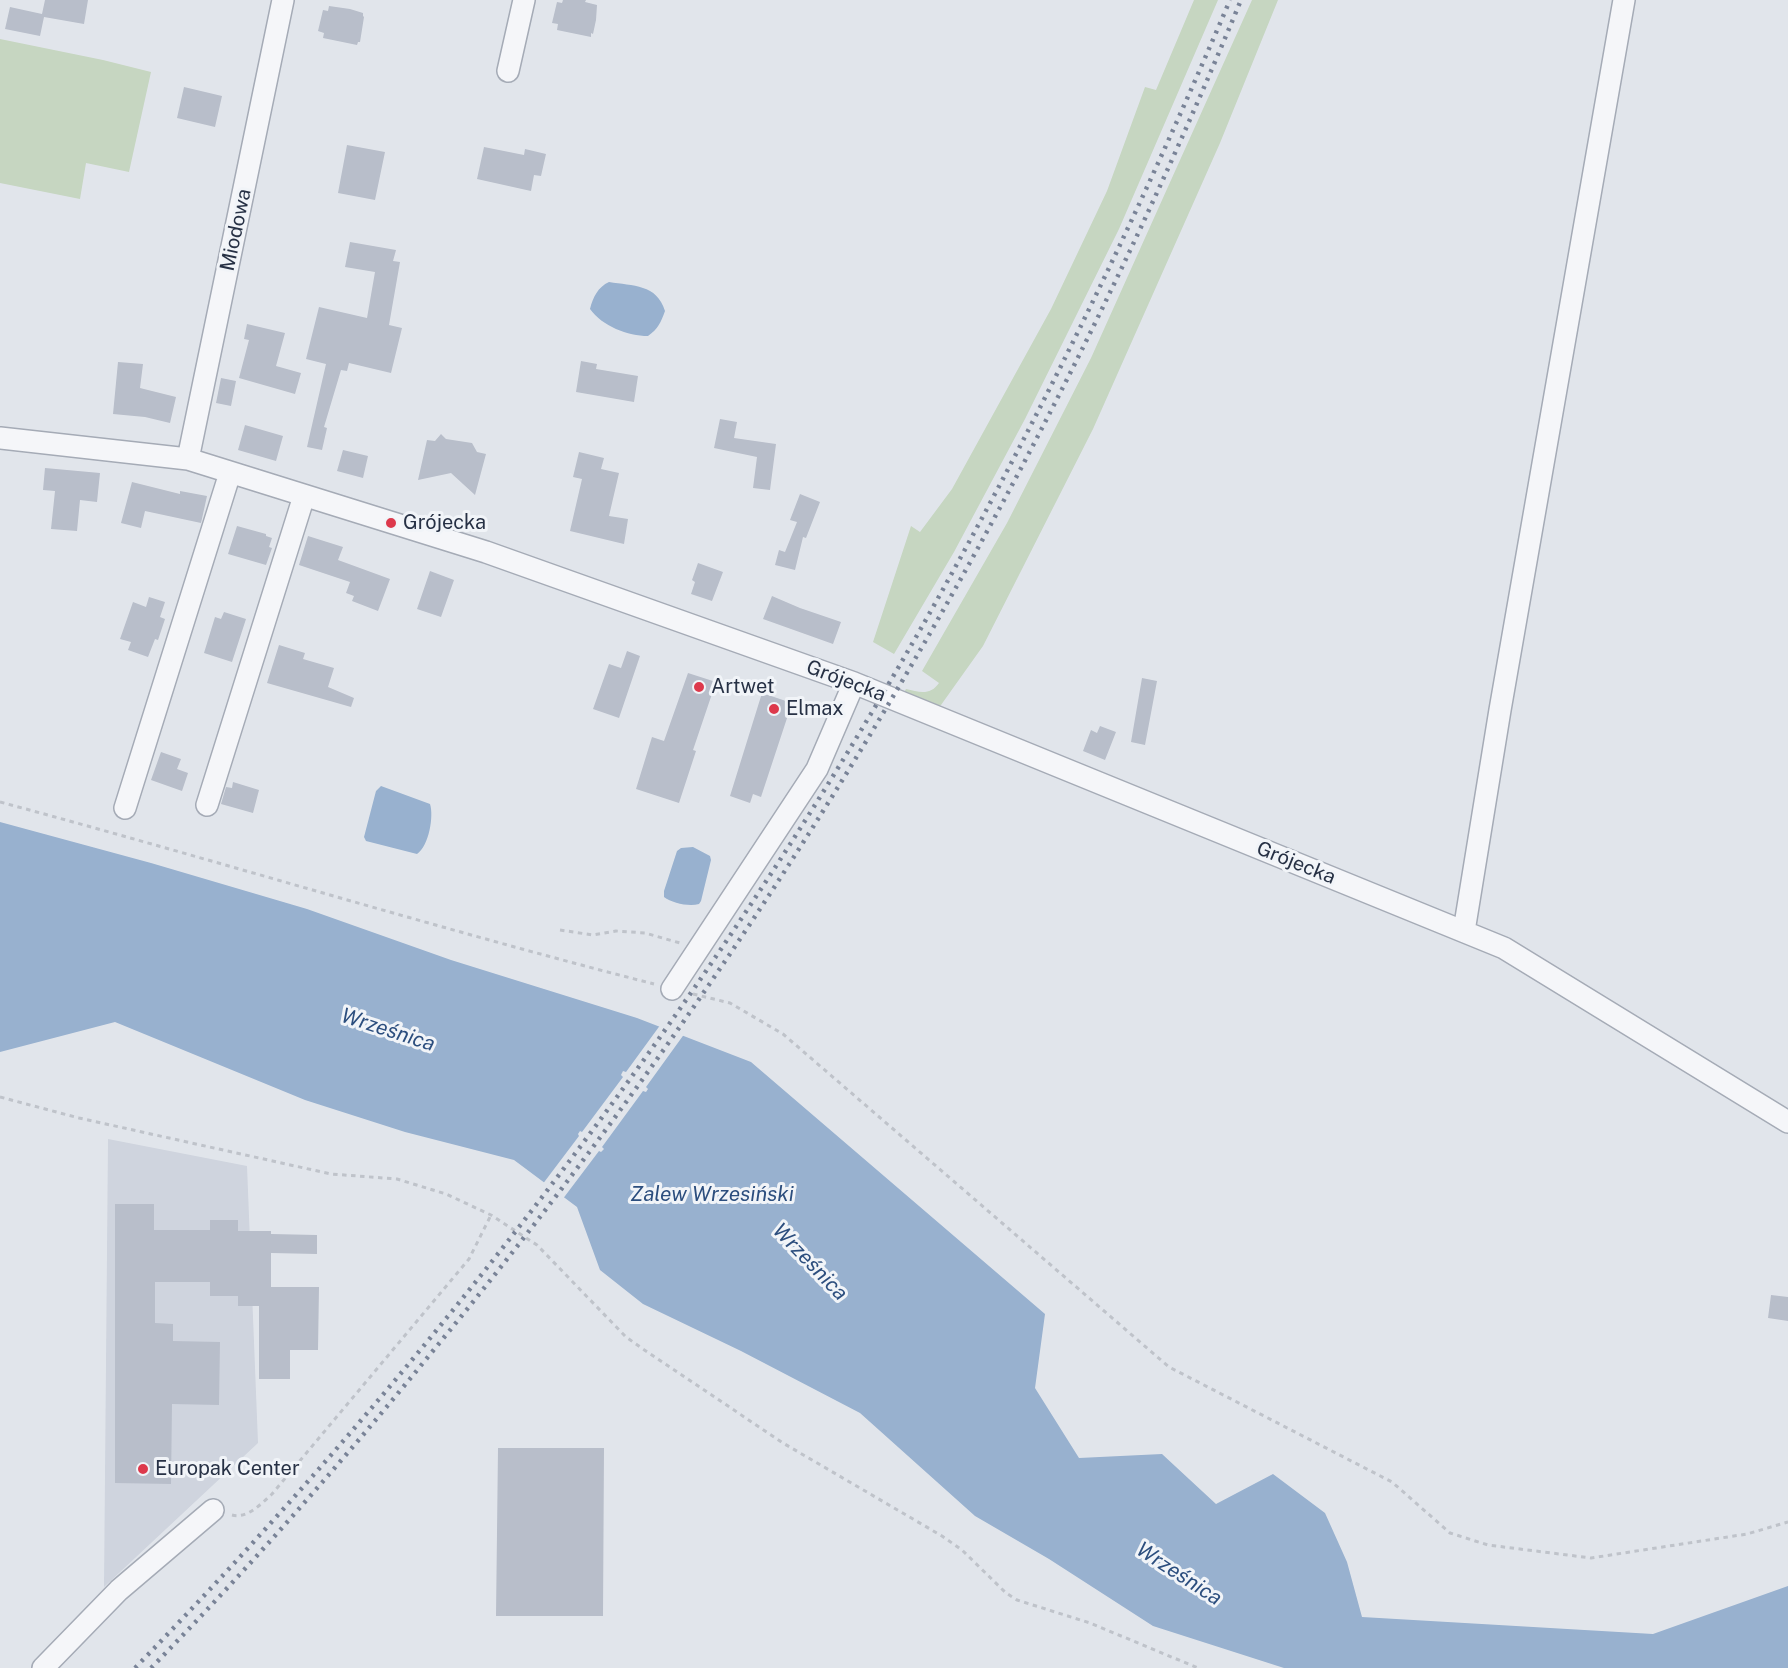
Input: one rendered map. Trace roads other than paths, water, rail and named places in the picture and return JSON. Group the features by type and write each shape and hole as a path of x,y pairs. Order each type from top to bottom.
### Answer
{"street":[{"name":"Miodowa","path":"188,459 283,0"},
{"path":"508,71 524,0"},
{"path":"1464,931 1502,698 1624,0"},
{"name":"Grójecka","path":"0,438 188,459 486,552 854,683 1504,948 1788,1122"},
{"path":"125,808 230,473"},
{"path":"207,805 304,496"},
{"path":"672,988 698,952 817,769 854,683"},
{"path":"43,1668 119,1590 213,1510"}],"water":[{"path":"609,282 643,288 650,291 661,302 665,311 659,325 648,336 616,329 601,320 590,309 596,293"},
{"path":"381,786 430,804 430,830 425,844 417,854 366,841 364,837 376,791"},
{"name":"Zalew Wrzesiński","path":"0,822 307,909 451,960 637,1018 751,1062 1045,1314 1035,1388 1079,1458 1162,1454 1216,1504 1273,1474 1325,1513 1347,1562 1362,1617 1653,1634 1788,1586 1788,1668 1284,1668 1153,1626 1049,1559 975,1516 860,1413 741,1351 643,1304 600,1270 577,1207 514,1160 405,1132 305,1100 115,1022 0,1052"},
{"path":"693,847 710,856 711,860 701,901 695,905 676,903 664,897 664,891 677,851 681,848"}],"railway":[{"path":"135,1668 248,1548 357,1424 463,1297 565,1167 662,1034 756,897 844,758 970,541 1088,312 1161,157 1230,0"},
{"path":"151,1668 295,1513 432,1352 555,1197 672,1038 783,874 887,706 985,535 1077,360 1162,182 1241,0"}],"place":[{"name":"Grójecka","path":"391,523"},
{"name":"Artwet","path":"699,687"},
{"name":"Elmax","path":"774,709"},
{"name":"Europak Center","path":"143,1469"}],"water label":[{"name":"Wrześnica","path":"388,1030"},
{"name":"Wrześnica","path":"810,1262"},
{"name":"Wrześnica","path":"1179,1574"}]}
